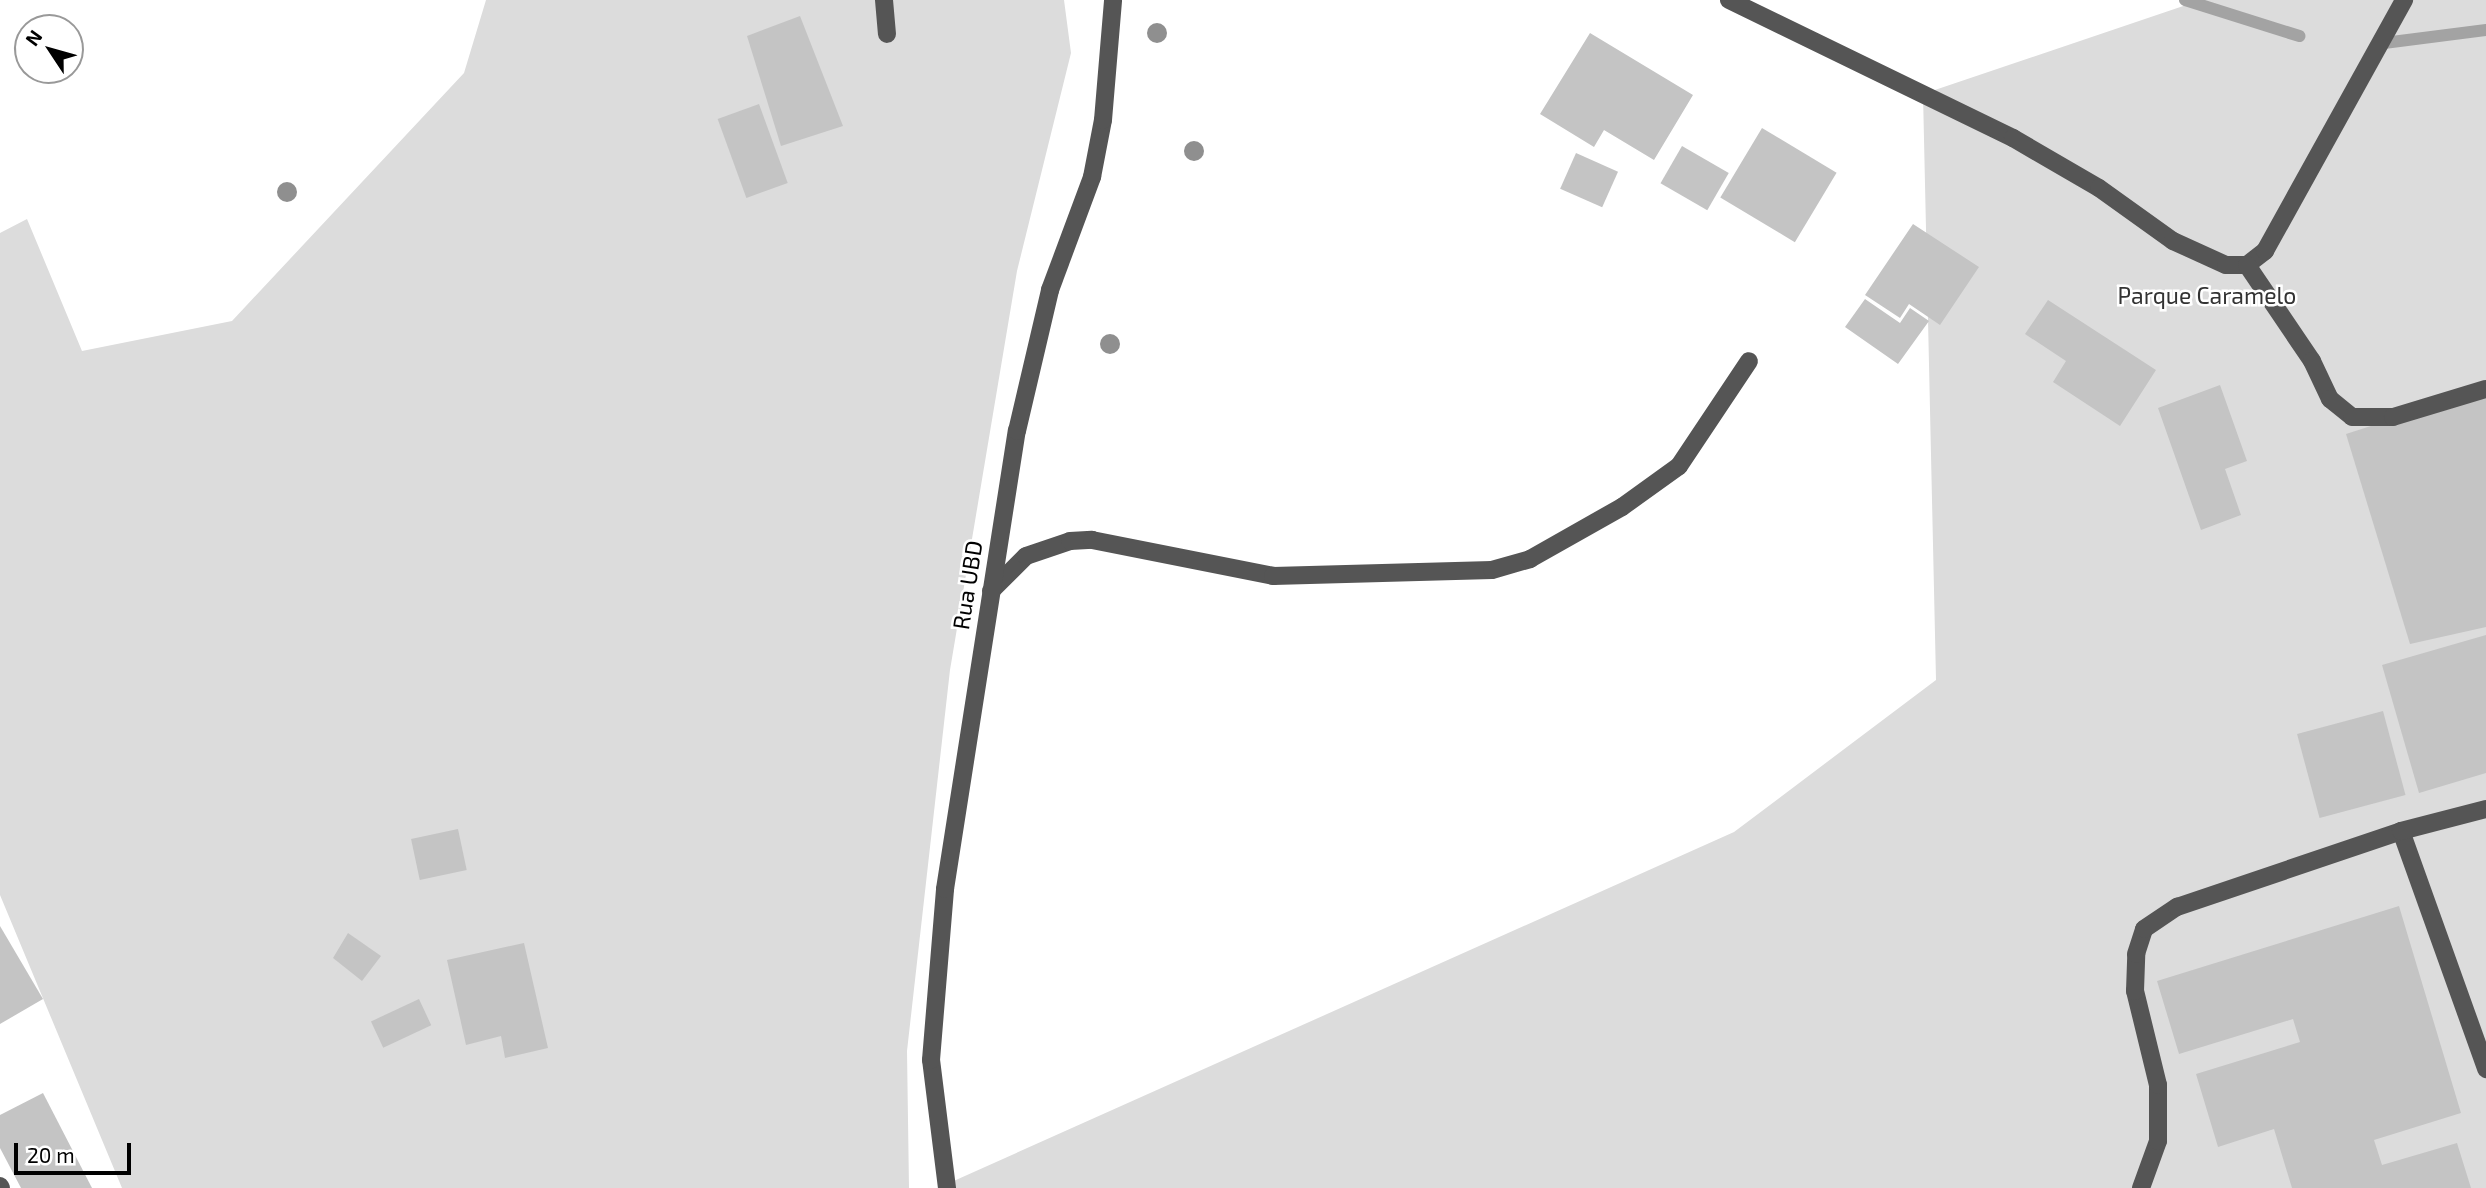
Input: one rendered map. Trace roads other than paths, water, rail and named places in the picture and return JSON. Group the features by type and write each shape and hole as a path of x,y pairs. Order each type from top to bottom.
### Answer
{"lane":[{"path":"884,0 887,34"},
{"name":"Rua UBD","path":"947,1188 931,1060 945,889 1029,368 1050,290 1094,166 1103,120 1113,0"},
{"path":"1729,0 2013,138 2099,188 2196,255 2226,265 2247,265 2265,251 2404,0"},
{"path":"2247,265 2312,361 2330,399 2352,417 2393,416 2486,389"},
{"path":"991,591 1026,556 1070,541 1092,540 1273,576 1492,570 1530,559 1622,507 1679,466 1749,361"},
{"path":"2141,1188 2158,1141 2158,1085 2134,991 2136,954 2144,929 2176,906 2401,831 2486,809"},
{"path":"2401,831 2486,1069"}],"waterway":[{"path":"2185,0 2299,36"},
{"path":"2384,43 2486,30"}],"park label":[{"name":"Parque Caramelo","path":"2207,295"}]}
